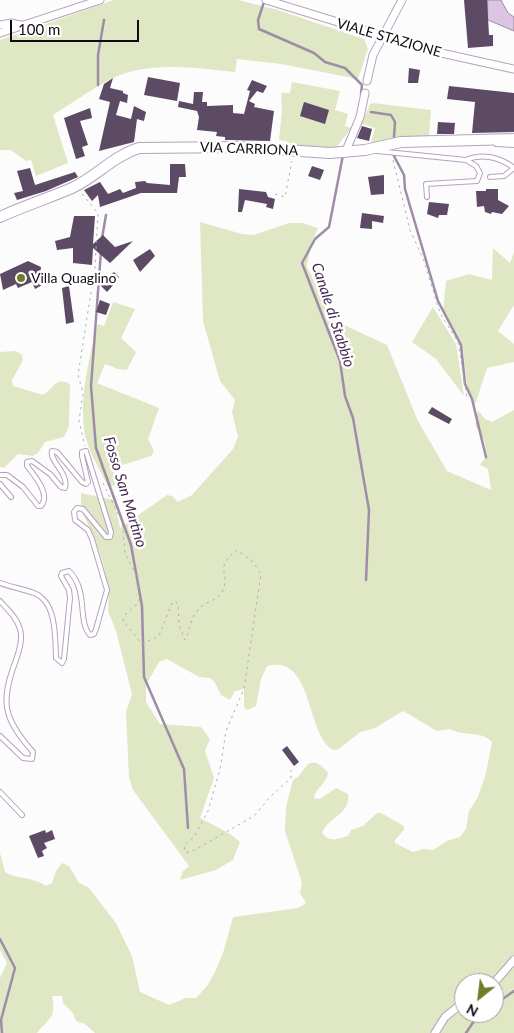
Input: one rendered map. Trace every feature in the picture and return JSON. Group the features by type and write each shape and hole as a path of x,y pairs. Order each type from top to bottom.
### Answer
{"main road":[{"name":"VIA CARRIONA","path":"0,217 30,203 74,187 124,152 139,148 241,147 345,153 401,142 514,139"}],"street":[{"path":"0,33 26,26 100,0"},
{"name":"VIALE STAZIONE","path":"266,0 432,51 514,69"},
{"path":"367,81 373,55 402,0"},
{"path":"0,24 11,23 26,26"},
{"path":"345,153 360,117 365,93"},
{"path":"503,973 514,960"},
{"path":"435,1033 445,1018 454,1010"}],"lane":[{"path":"473,140 514,146"},
{"path":"364,150 390,151 466,160 476,166 480,173 476,181 426,184 427,197"},
{"path":"466,160 477,155 492,157 514,168 504,176 490,177"},
{"path":"0,475 7,475 23,487 38,506 41,506 44,503 44,493 27,466 27,462 32,461 50,474 61,487 65,488 66,484 61,468 52,458 52,451 57,452 82,482 86,484 88,478 82,456 82,452 86,451 111,532 110,537 106,537 83,509 77,508 74,512 75,520 88,530 92,539 106,590 94,634 90,634 86,629 81,593 75,577 69,571 65,571 61,576 69,590 70,598 62,663 56,658 54,628 48,605 35,594 0,583"},
{"path":"0,484 11,497"},
{"path":"0,601 17,621 21,632 19,651 11,672 6,696 6,710 17,734 33,752 32,759 24,758 0,736"},
{"path":"0,792 22,816"}],"path":[{"path":"275,194 284,197 292,169 292,150"},
{"path":"390,151 410,230 424,261 440,313 458,342 467,398"},
{"path":"74,187 80,191 98,213 95,267 78,375 83,394 80,409 80,429 86,451"},
{"path":"103,482 119,514 125,554 135,572 140,588 139,602 124,615 123,621 142,644 159,636 172,602 175,601 178,604 179,625 185,640 196,612 222,592 226,558 237,550 253,562 261,574 244,689 224,738 220,769 208,811 194,837 184,845 185,852 191,852 254,816 271,796 291,778 291,770"}],"green space":[{"path":"114,0 238,0 278,10 364,39 368,49 358,79 281,64 237,59 235,72 171,67 139,70 123,74 102,84 53,115 68,163 36,176 31,160 26,161 11,150 0,150 0,40"},
{"path":"292,82 340,91 335,110 348,114 345,126 351,128 336,148 329,150 287,145 287,141 279,140 282,111 281,93 290,93"},
{"path":"370,104 431,110 429,136 371,143 375,128 362,124"},
{"path":"200,222 242,234 254,235 289,223 302,223 318,228 311,244 307,267 323,298 327,317 387,345 418,421 447,471 491,490 488,469 480,465 487,455 484,440 475,425 478,410 485,419 492,422 514,410 514,1033 95,1033 85,1024 76,1021 73,1013 63,1003 62,996 52,996 53,1009 51,1018 37,1033 0,1033 0,978 7,963 0,950 0,853 5,872 46,886 52,883 56,871 62,863 69,866 79,883 88,887 116,923 132,956 140,992 169,1005 186,998 196,998 207,986 223,953 233,917 298,908 306,903 300,893 302,883 285,831 286,807 293,780 298,777 308,764 319,764 328,773 326,780 316,791 314,798 320,799 336,788 348,794 348,801 343,811 329,823 322,833 331,839 348,836 351,830 363,826 377,813 381,813 404,826 404,830 395,840 395,843 413,852 423,849 433,850 447,841 460,837 466,829 469,811 478,797 486,773 492,742 488,738 450,729 437,731 403,711 375,728 360,732 339,749 333,750 324,741 317,728 301,683 293,672 282,666 267,666 261,679 256,706 247,710 244,707 244,689 235,691 230,700 221,695 214,681 210,678 199,677 167,659 159,662 146,685 146,702 160,724 201,727 210,739 205,751 214,778 200,818 240,842 233,860 216,870 180,880 183,871 189,866 133,790 129,778 126,712 132,694 116,631 108,611 109,590 102,560 93,534 81,510 81,493 114,500 120,528 167,495 172,496 178,502 192,495 233,449 238,437 232,412 235,400 220,381 203,321"},
{"path":"493,248 510,263 514,252 514,305 498,331 514,344 514,362 487,368 475,405 467,386 463,348 443,311 446,281 469,274 492,280"},
{"path":"113,302 135,309 121,338 136,352 127,370 105,364 97,383 159,408 148,439 154,451 151,456 113,468 120,484 108,487 90,451 85,436 83,403 89,363 98,324 104,326"},
{"path":"433,307 456,344 464,396 436,359 412,342"},
{"path":"16,351 22,355 23,360 12,380 13,386 43,395 58,382 70,384 69,426 64,437 45,442 38,453 33,456 18,454 4,468 0,467 0,352"}],"shaded area":[{"path":"488,0 501,0 508,13 514,17 514,31 488,20"}],"building":[{"path":"464,0 487,0 489,35 493,35 493,46 468,48"},
{"path":"409,68 420,70 418,83 408,83"},
{"path":"148,77 180,83 177,101 144,95"},
{"path":"113,78 110,88 123,91 123,93 128,95 127,103 120,101 116,115 131,119 134,106 146,112 144,121 137,119 134,142 99,151 110,102 99,99 104,84"},
{"path":"252,80 267,86 263,93 257,91 249,101 255,104 254,107 274,111 270,141 225,140 225,137 216,136 217,132 197,130 199,117 197,111 178,107 179,101 193,104 194,92 203,92 202,102 207,102 207,106 233,105 233,113 244,114 250,91 247,90"},
{"path":"449,86 514,93 514,132 472,133 475,102 447,99"},
{"path":"304,102 329,110 325,124 300,116"},
{"path":"90,108 92,118 80,121 88,145 82,147 85,156 76,159 64,118"},
{"path":"438,122 455,123 454,134 437,134"},
{"path":"362,126 372,129 369,141 357,138"},
{"path":"170,164 185,164 186,177 179,177 177,193 141,193 100,207 98,195 92,201 84,190 100,182 108,194 120,189 123,193 136,188 135,182 145,181 147,183 170,185"},
{"path":"312,166 324,170 320,180 308,176"},
{"path":"30,168 35,185 75,172 78,177 46,191 17,200 14,193 23,191 17,171"},
{"path":"384,175 384,194 371,195 368,177"},
{"path":"239,189 266,192 268,197 275,199 273,209 266,207 267,204 245,200 242,212 238,212"},
{"path":"486,189 498,189 498,200 509,206 502,214 492,212 491,214 485,212 484,206 477,207 476,191 486,191"},
{"path":"429,202 449,204 447,215 439,215 438,218 427,214"},
{"path":"362,213 384,216 383,223 372,221 372,229 360,228"},
{"path":"74,216 95,216 93,244 103,235 115,247 133,241 110,263 93,248 92,265 73,263 73,248 57,250 55,241 70,237"},
{"path":"150,249 155,256 140,272 133,260"},
{"name":"Villa Quaglino","path":"28,261 41,267 40,275 44,284 35,289 32,282 18,288 16,284 3,290 0,274"},
{"path":"114,272 119,277 118,280 107,292 99,284"},
{"path":"69,286 74,322 66,324 62,288"},
{"path":"100,300 110,304 106,315 96,312"},
{"path":"432,407 452,419 449,424 428,413"},
{"path":"287,746 299,762 294,766 282,750"},
{"path":"45,830 46,833 52,830 55,839 44,843 47,848 42,851 44,856 38,858 29,836"}],"waterway":[{"name":"Canale di Stabbio","path":"264,2 258,20 259,29 314,53 325,62 345,68 362,85 361,94"},
{"name":"Fosso San Martino","path":"98,85 98,55 104,20"},
{"name":"Canale di Stabbio","path":"371,112 391,115 395,122 394,137"},
{"name":"Canale di Stabbio","path":"393,154 404,175 405,189 438,301 461,345 465,384 472,399 486,457"},
{"name":"Canale di Stabbio","path":"343,155 329,227 315,239 302,263 340,361 345,396 353,418 369,510 366,580"},
{"name":"Fosso San Martino","path":"102,238 106,215"},
{"name":"Fosso San Martino","path":"101,251 91,386 96,448 131,545 142,606 144,677 184,769 188,828"},
{"path":"0,939 15,968 1,1020 2,1033"},
{"path":"504,998 514,991"},
{"path":"466,1033 473,1023"}],"place":[{"name":"Villa Quaglino","path":"21,278"}]}
